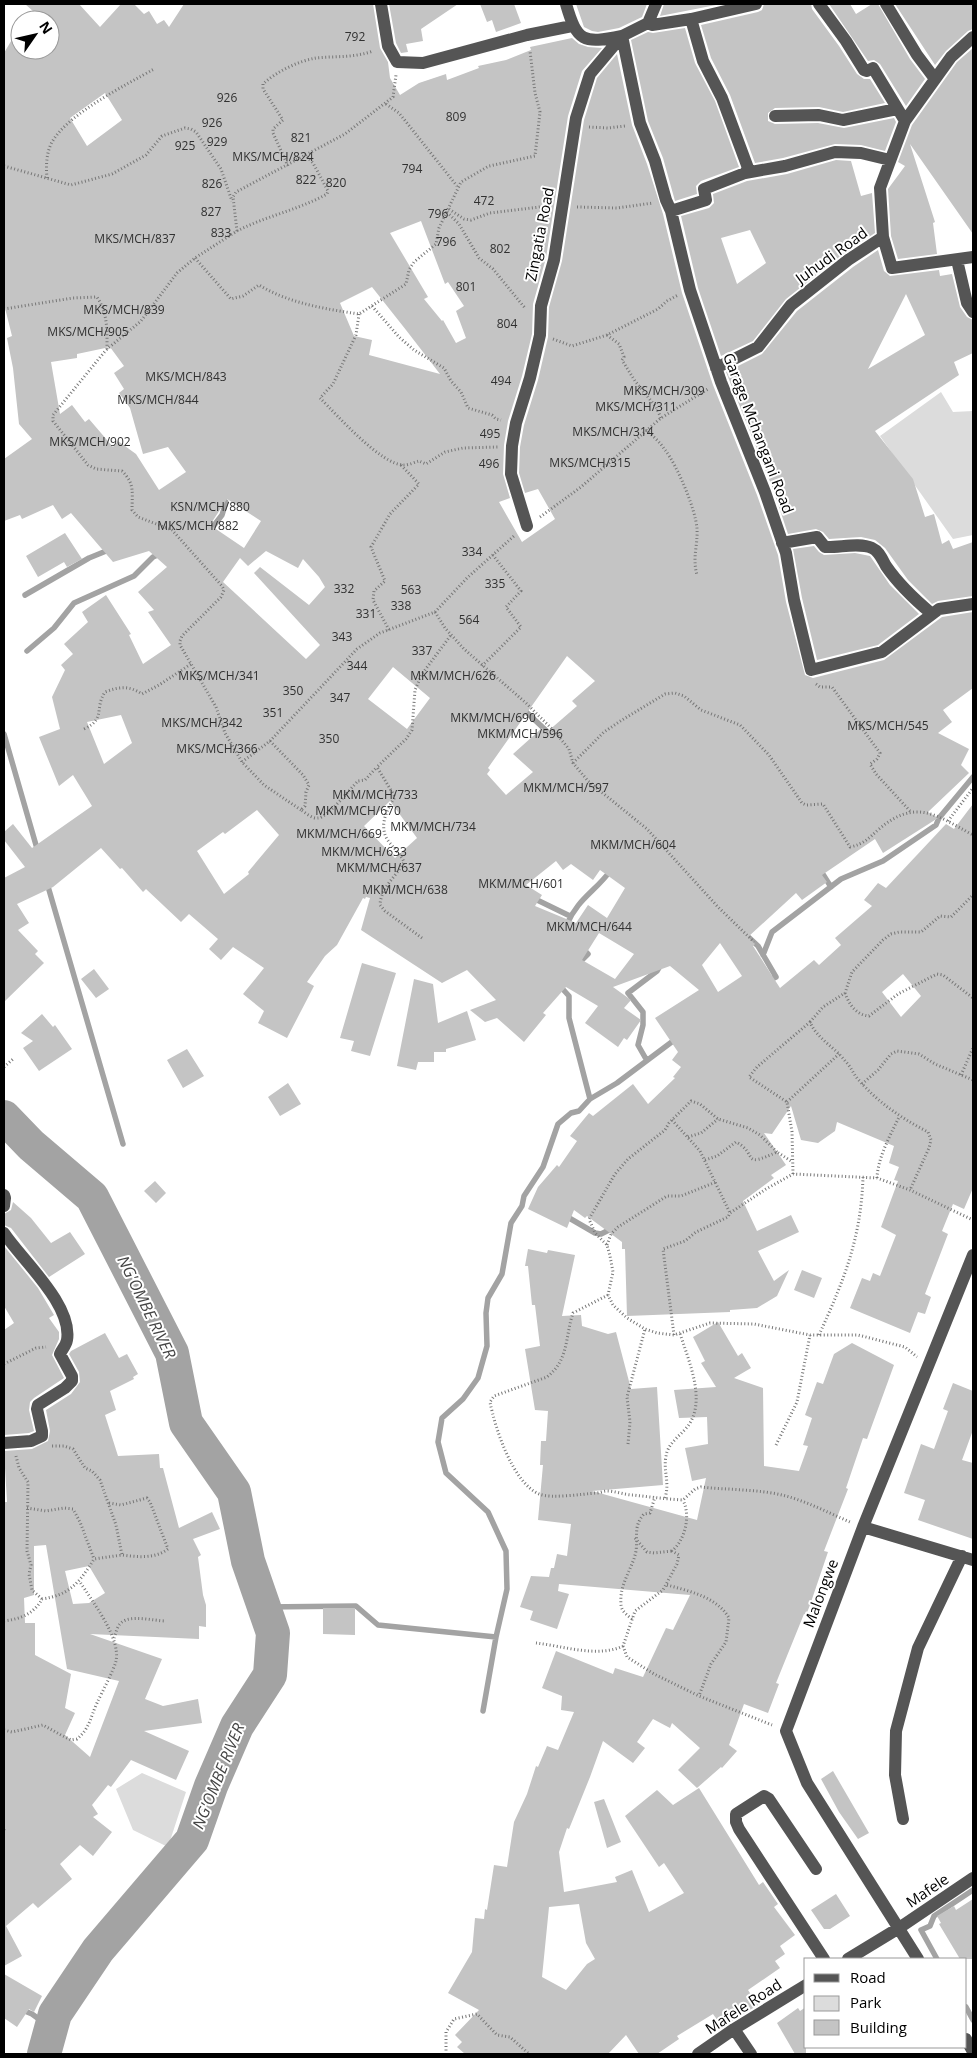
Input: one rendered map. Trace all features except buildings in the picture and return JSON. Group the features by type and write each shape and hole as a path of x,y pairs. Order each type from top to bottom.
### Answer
{"street":[{"path":"381,4 388,46 397,62 423,63 527,35 572,26"},
{"path":"566,4 572,26 586,40 598,41 622,36"},
{"path":"656,4 648,23 652,25 691,19 756,4"},
{"path":"819,4 864,70 873,68 905,121"},
{"path":"886,4 917,55 935,79"},
{"path":"691,19 703,61 722,98 739,142 748,168 745,173"},
{"name":"Zingatia Road","path":"527,526 511,474 512,446 516,423 530,378 540,330 541,306 554,260 574,126 590,74 622,36 648,23"},
{"name":"Garage Mchangani Road","path":"622,36 640,123 655,161 690,290 721,382 765,492 782,543 811,670"},
{"name":"Juhudi Road","path":"716,368 758,347 791,305 848,260 883,237 880,188 905,121 951,57 973,36"},
{"path":"775,116 819,115 838,120 897,110"},
{"path":"668,205 706,200 704,189 745,173 785,166 835,152 861,153 890,160"},
{"path":"883,237 892,268 973,258"},
{"path":"957,260 967,302 973,312"},
{"path":"782,543 817,537 825,547 861,546 873,549 879,553 898,582 932,614"},
{"path":"811,670 882,652 939,610 973,604"},
{"path":"4,1195 6,1198 4,1206"},
{"path":"4,1233 58,1304 66,1328 67,1343 60,1354 72,1381 65,1388 38,1405 37,1409 42,1436 37,1439 12,1443"},
{"name":"Malongwe","path":"786,1731 863,1527 973,1255"},
{"path":"863,1527 968,1558 918,1648 896,1732 895,1776 904,1819"},
{"path":"786,1731 807,1782 917,1958"},
{"path":"816,1869 769,1799 764,1796 736,1814 736,1822 739,1829 823,1958"},
{"name":"Mafele","path":"899,1928 973,1878"},
{"path":"850,1958 899,1928"},
{"name":"Mafele Road","path":"698,2054 734,2029 804,1986"},
{"path":"734,2029 751,2054"}],"path":[{"path":"196,258 231,299 243,296 258,285 276,295 327,310 359,314 406,284 407,275 414,262 436,244 439,228 457,186 489,166 535,156 540,112 535,92 527,35"},
{"path":"288,166 273,133 273,129 282,120 263,89 263,84 268,79 301,62 315,58 360,56 388,46"},
{"path":"237,231 233,197 236,192 246,184 288,166 345,134 386,104 393,98 397,62"},
{"path":"46,178 46,158 52,142 65,125 111,93 154,69"},
{"path":"386,104 399,113 457,186"},
{"path":"574,126 608,128 640,123"},
{"path":"4,166 71,185 112,174 146,155 162,136 185,128 191,129 196,132 221,170 234,206"},
{"path":"306,156 315,167 328,191 327,194 304,205 256,221 237,231 177,273 141,320 106,350 52,415 53,421 88,465 96,469 122,471 132,484 132,510 143,519 172,530 224,590 215,604 180,641 184,654 216,707 224,733 242,762 258,780 314,818 322,818 358,781 365,780 406,739 412,730 414,690 422,674 451,635"},
{"path":"448,210 464,219 470,220 490,213 543,207 617,208 668,205"},
{"path":"448,210 459,224 479,258 493,269 540,330 572,346 607,335 690,290"},
{"path":"4,309 73,298 98,297 105,309 108,324 106,350"},
{"path":"372,306 399,337 414,350 444,368 451,381 461,392 468,408 492,415 496,420 516,423"},
{"path":"359,314 356,335 333,384 320,398 366,443 389,461 400,464 419,484 390,514 371,547 385,581 374,591 373,600 389,630"},
{"path":"607,335 619,344 624,357 622,360 635,381 656,407 661,418"},
{"path":"242,762 270,741 357,649 380,633 435,612 492,554 581,487 646,430 661,418 721,382"},
{"path":"646,430 667,452 688,495 697,525 698,537 693,563 697,575"},
{"path":"389,461 404,465 419,461 426,464 445,452 463,448 512,446"},
{"path":"482,666 521,627 506,607 521,591 492,554"},
{"path":"435,612 451,635 482,666 546,722 569,749 573,763 588,781 647,829 718,907 754,942"},
{"path":"84,729 97,722 100,700 105,692 125,687 134,689 142,694 191,664"},
{"path":"811,670 816,684 820,687 832,687 880,753 877,759 870,764 876,774 910,811"},
{"path":"573,763 604,732 665,694 675,693 684,696 701,710 740,725 769,755 802,803 806,805 823,804 850,847 861,845 892,818 910,811 919,810 948,821 973,835"},
{"path":"270,741 309,784 306,792 305,806 301,810"},
{"path":"377,767 396,797 384,816 386,837 402,856 404,862 386,886 380,897 380,905 422,938"},
{"path":"948,821 973,788"},
{"path":"793,1174 792,1132 787,1102 749,1077 757,1067 810,1022 823,1007 845,993 852,972 863,959 891,934 921,932 940,916 953,916 973,895"},
{"path":"845,993 849,1003 855,1010 863,1016 869,1016 898,994 937,974 944,975 973,998"},
{"path":"810,1022 814,1030 839,1054 862,1084 899,1117 928,1132 931,1140 910,1190"},
{"path":"961,1075 973,1048"},
{"path":"862,1084 878,1070 891,1054 897,1051 919,1054 935,1064 973,1080"},
{"path":"787,1102 839,1054"},
{"path":"4,1067 14,1059"},
{"path":"607,1245 595,1233 589,1216 602,1198 615,1174 628,1159 666,1130 672,1120 691,1101 700,1104 718,1119 748,1128 760,1135 777,1152 792,1161"},
{"path":"877,1178 882,1158 899,1117"},
{"path":"688,1137 702,1132 718,1119"},
{"path":"672,1120 688,1137 705,1160 730,1213"},
{"path":"705,1160 717,1156 736,1142 753,1160 757,1161 777,1152"},
{"path":"674,1335 663,1248 685,1241 696,1232 722,1221 730,1213 766,1189 793,1174 877,1178 910,1190 973,1220"},
{"path":"819,1335 842,1284 852,1255 862,1206 863,1177"},
{"path":"716,1182 681,1196 667,1196 610,1234 607,1245 612,1272 608,1295 613,1305 627,1318 645,1329 674,1335 710,1323 728,1322 754,1324 810,1335 858,1335 905,1347 927,1365"},
{"path":"608,1295 573,1313 561,1362 555,1371 547,1377 494,1396 490,1402 495,1428 511,1462 528,1486 540,1494 567,1496 607,1491 683,1500 695,1489 701,1487 784,1495 863,1527"},
{"path":"628,1444 630,1422 626,1396 645,1329"},
{"path":"665,1498 668,1488 666,1457 670,1444 692,1420 696,1407 693,1379 680,1333"},
{"path":"776,1445 797,1402 810,1335"},
{"path":"4,1364 36,1348 56,1348 67,1343"},
{"path":"109,1503 121,1505 147,1498 168,1549 155,1555 139,1557 122,1555 94,1560 80,1582 52,1598 42,1599 32,1590 29,1574 31,1565 27,1551 28,1482 19,1468 12,1443 64,1446 73,1450 85,1468 92,1471 100,1480 109,1503 122,1555"},
{"path":"632,1619 625,1614 620,1605 627,1571 636,1550 635,1537 638,1523 644,1514 650,1513 655,1497"},
{"path":"672,1551 680,1543 684,1533 686,1506 683,1500"},
{"path":"27,1508 46,1511 64,1508 73,1509 80,1522 94,1560"},
{"path":"635,1537 647,1552 672,1551 678,1554 679,1558 663,1590 636,1611 623,1646 628,1657 698,1696 786,1731"},
{"path":"4,1730 12,1732 43,1725 66,1737 77,1740 87,1731 94,1710 116,1662 116,1650 114,1638 80,1582"},
{"path":"667,1585 707,1598 722,1608 729,1618 726,1642 711,1664 698,1696"},
{"path":"4,1620 15,1620 30,1613 35,1610 42,1599"},
{"path":"114,1638 123,1620 134,1618 166,1621"},
{"path":"536,1642 592,1650 616,1649 623,1646"},
{"path":"446,2054 446,2032 454,2018 477,2014 497,2035 510,2037 529,2054"}],"green space":[{"path":"941,392 953,412 973,411 973,535 953,539 880,436"},
{"path":"142,1773 186,1792 168,1847 133,1830 116,1789"}],"waterway":[{"path":"208,533 222,515 226,502 220,497"},
{"path":"25,595 89,558 111,549"},
{"path":"27,651 54,628 74,603 134,576 153,557 160,554"},
{"path":"522,708 553,737"},
{"path":"4,734 38,852"},
{"path":"763,955 772,932 841,879 883,861 936,825 939,818 973,777"},
{"path":"819,868 831,887"},
{"path":"566,926 581,902 611,870"},
{"path":"47,883 123,1144"},
{"path":"533,898 570,916"},
{"path":"743,932 758,946 776,977 768,981"},
{"path":"578,964 588,954 581,947"},
{"path":"646,1059 638,1045 643,1025 643,1012 628,993 657,971 660,966"},
{"path":"559,985 569,996 569,1018 590,1099"},
{"path":"483,1711 496,1637 507,1589 506,1551 488,1512 446,1473 438,1442 442,1418 463,1399 478,1378 487,1346 486,1313 488,1298 502,1274 511,1223 522,1206 524,1196 543,1167 558,1124 571,1113 579,1111 590,1099 617,1083 677,1038"},
{"name":"NG'OMBE RIVER","path":"4,1117 31,1145 92,1197 172,1353 186,1423 234,1492 248,1561 273,1633 270,1675 237,1726 211,1786 192,1840 98,1950 55,2014 44,2054"},
{"path":"564,1215 595,1233 601,1234 613,1228"},
{"path":"264,1607 356,1606 378,1625 496,1637"},
{"path":"936,1958 921,1930 930,1926 934,1916 973,1890"},
{"name":"NG'OMBE RIVER","path":"20,2009 32,2014 47,2025 63,2031 44,2054"},
{"path":"967,2009 973,2020"}]}
